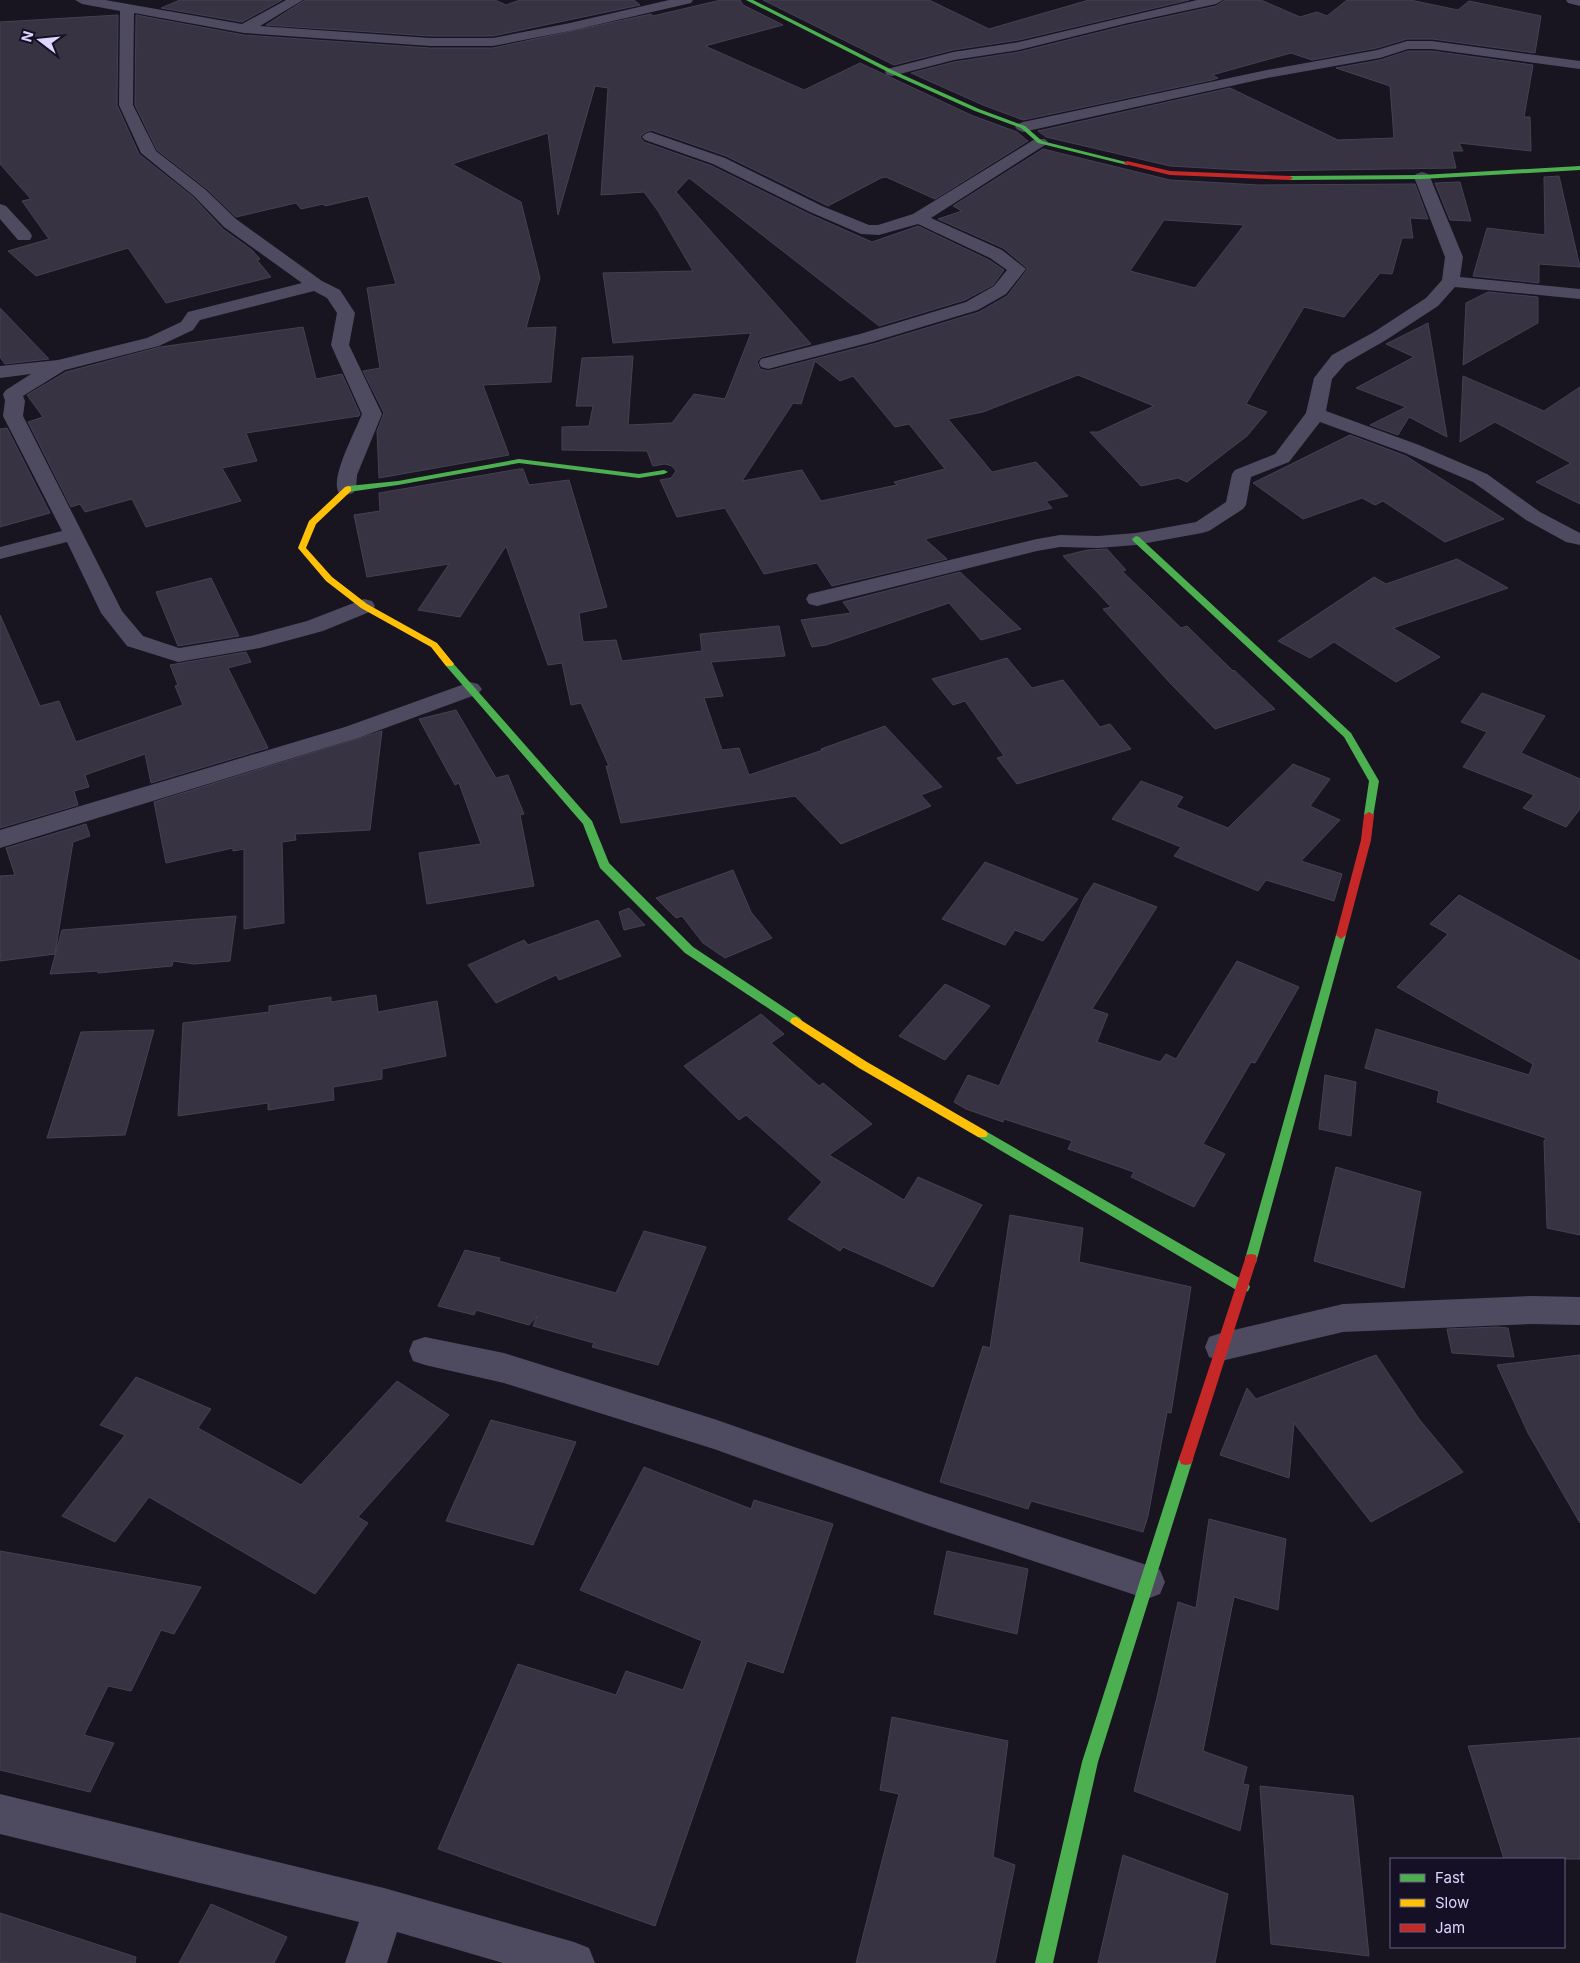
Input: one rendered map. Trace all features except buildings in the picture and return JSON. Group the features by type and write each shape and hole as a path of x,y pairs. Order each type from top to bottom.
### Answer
{"street":[{"path":"82,0 244,29 430,42 493,42 570,27 686,0"},
{"path":"244,29 296,0"},
{"path":"749,0 892,72 976,110 1023,127 1040,142 1170,172 1259,178 1422,177 1580,168"},
{"path":"892,72 953,56 1018,46 1216,0"},
{"path":"1573,0 1580,2"},
{"path":"127,8 126,105 149,153 200,192 230,222 316,285 334,294 346,313 340,345 372,414 347,475 346,489"},
{"path":"1023,127 1267,74 1380,54 1407,45 1432,45 1580,65"},
{"path":"650,137 719,161 816,209 867,230 894,227 919,218 1040,142"},
{"path":"817,599 1037,545 1060,541 1098,542 1136,539 1202,527 1236,505 1242,474 1282,458 1316,414 1323,378 1339,359 1380,336 1432,302 1451,282 1454,257 1422,177"},
{"path":"0,209 24,236"},
{"path":"768,363 866,338 972,306 1000,290 1017,269 996,254 919,218"},
{"path":"1451,282 1580,294"},
{"path":"0,372 58,366 153,342 186,326 194,316 215,309 316,285"},
{"path":"58,366 13,394 15,401 13,416 112,612 134,641 178,655 252,642 315,626 364,606"},
{"path":"1316,414 1412,449 1480,478 1533,516 1573,538 1580,539"},
{"path":"664,472 639,476 519,460 398,483 346,489 312,523 302,548 329,578 364,606 434,645 470,689 588,823 604,865 689,950 863,1065 1242,1287"},
{"path":"0,553 74,534"},
{"path":"1044,1963 1090,1762 1221,1346 1242,1287 1366,840 1374,781 1348,735 1136,539"},
{"path":"0,838 353,732 470,689"},
{"path":"1221,1346 1343,1318 1531,1310 1580,1311"},
{"path":"425,1351 504,1368 695,1428 929,1510 1147,1582"},
{"path":"0,1814 384,1908 574,1963"},
{"path":"366,1963 384,1908"}],"traffic: fast":[{"path":"749,0 892,72 977,110 1023,127 1040,142 1127,163"},
{"path":"1290,178 1422,177 1580,168"},
{"path":"348,489 398,483 519,461 639,476 664,472"},
{"path":"1136,539 1348,735 1374,781 1369,815"},
{"path":"449,664 588,823 604,865 689,950 796,1021"},
{"path":"1251,1259 1341,935"},
{"path":"982,1134 1243,1287"},
{"path":"1044,1963 1090,1762 1186,1459"}],"traffic: slow":[{"path":"348,489 312,523 302,548 329,579 364,606 434,645 449,664"},
{"path":"796,1021 863,1065 982,1134"}],"traffic: jam":[{"path":"1127,163 1170,173 1290,178"},
{"path":"1341,935 1366,840 1369,815"},
{"path":"1186,1459 1251,1259"}]}
